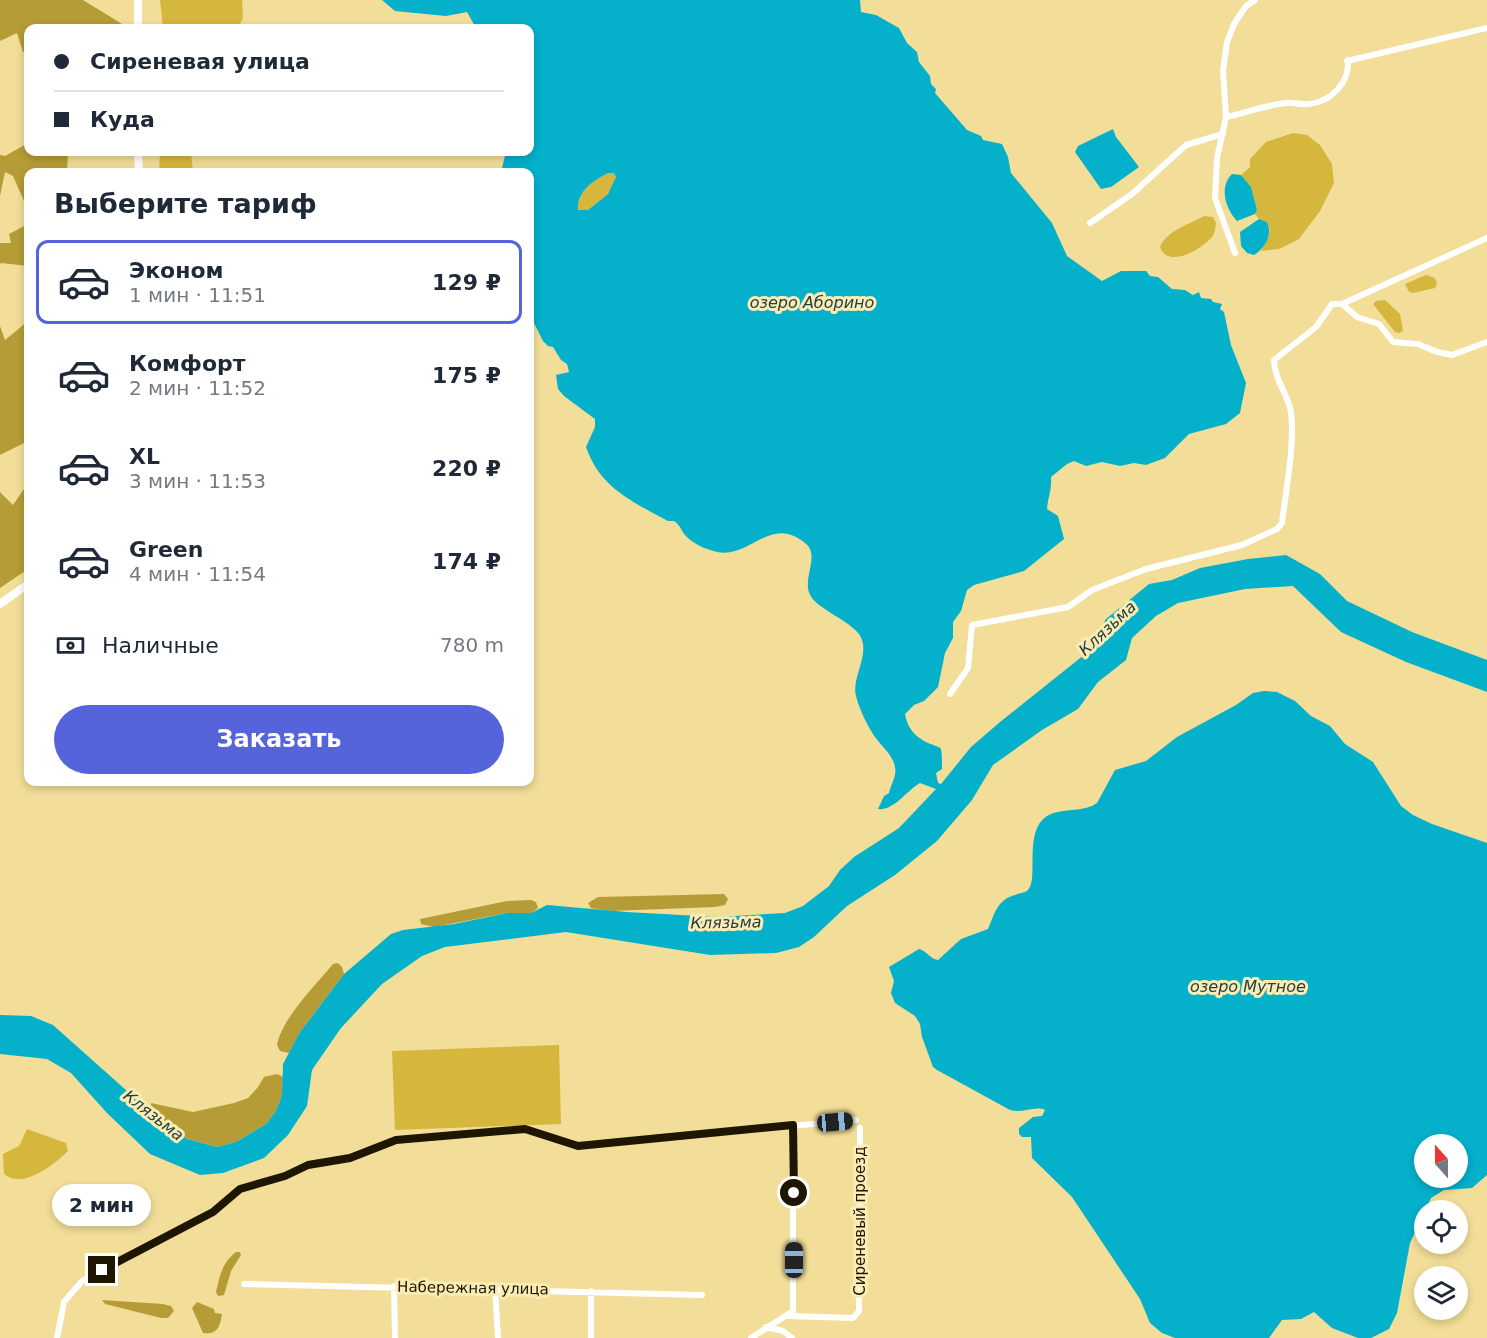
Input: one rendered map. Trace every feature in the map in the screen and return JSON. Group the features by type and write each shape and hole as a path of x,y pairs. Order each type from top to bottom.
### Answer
{"main road":[{"path":"138,0 138,24"},
{"path":"0,604 24,587"}],"street":[{"path":"1235,253 1215,198 1216,158 1226,117 1223,71 1227,42 1234,24 1246,6 1255,0"},
{"path":"1226,117 1285,103 1309,104 1323,100 1340,88 1348,78 1348,61 1487,28"},
{"path":"1090,224 1132,194 1186,145 1223,134"},
{"path":"950,693 968,668 972,625 1068,607 1092,590 1146,569 1242,545 1277,529 1282,523 1293,432 1290,408 1274,370 1274,360 1316,327 1332,304 1342,304 1487,238"},
{"path":"1342,304 1357,317 1379,324 1393,342 1418,344 1452,355 1487,342"},
{"path":"57,1338 64,1302 82,1281 213,1212 240,1189 285,1176 308,1165 350,1158 386,1142 515,1129 533,1131 578,1146 856,1120"},
{"path":"751,1338 793,1311 793,1125"},
{"name":"Сиреневый проезд","path":"788,1316 853,1318 859,1311 860,1128"},
{"name":"Набережная улица","path":"244,1284 495,1288 702,1295"},
{"path":"394,1286 395,1338"},
{"path":"495,1288 498,1338"},
{"path":"591,1292 591,1338"},
{"path":"765,1327 783,1331 792,1338"}],"shaded area":[{"path":"0,0 83,0 122,24 24,24 24,52 17,33 0,41"},
{"path":"160,0 242,0 243,18 240,24 163,24"},
{"path":"1293,133 1307,135 1320,145 1332,164 1334,183 1320,211 1299,239 1279,249 1261,251 1268,237 1269,226 1255,214 1257,210 1251,187 1241,175 1250,167 1250,159 1266,142"},
{"path":"24,145 24,156 68,156 67,168 24,168 24,201 13,176 5,172 0,196 0,155 5,156"},
{"path":"160,156 191,156 193,168 159,168"},
{"path":"608,173 614,173 616,177 608,194 588,210 578,210 578,203 583,192"},
{"path":"1204,216 1213,217 1216,223 1214,234 1207,242 1185,255 1170,257 1164,253 1160,247 1167,237 1179,228"},
{"path":"24,226 24,266 1,263 0,265 0,243 11,243 9,234"},
{"path":"1426,275 1435,278 1437,284 1435,288 1409,292 1405,284"},
{"path":"1385,300 1400,314 1403,331 1399,333 1395,332 1373,304 1376,301"},
{"path":"24,324 24,443 0,455 0,326 5,340"},
{"path":"24,489 24,572 0,588 0,492 13,505"},
{"path":"724,894 728,899 725,905 715,907 611,911 591,908 588,903 598,897"},
{"path":"531,900 536,902 538,908 531,913 507,913 434,927 421,924 420,919 507,901"},
{"path":"338,963 344,974 300,1032 289,1053 280,1051 277,1045 280,1035 292,1013 333,964"},
{"path":"559,1045 561,1124 395,1130 392,1051"},
{"path":"277,1074 283,1077 282,1095 276,1111 266,1124 236,1142 217,1147 187,1139 150,1110 151,1103 193,1112 234,1103 248,1098 264,1077"},
{"path":"27,1129 66,1143 68,1151 38,1174 20,1179 11,1178 4,1174 3,1154 19,1146"},
{"path":"236,1252 240,1252 241,1255 231,1271 224,1295 218,1296 216,1292 222,1270"},
{"path":"102,1300 163,1304 171,1306 174,1311 168,1318 161,1318 105,1304"},
{"path":"197,1302 214,1309 215,1313 222,1314 219,1326 212,1333 203,1333 192,1308"}],"water":[{"name":"озеро Аборино","path":"382,0 860,0 861,12 876,15 899,28 907,43 917,52 919,62 930,76 931,84 936,89 935,93 967,130 981,136 983,140 1002,144 1008,157 1011,173 1052,223 1067,256 1102,281 1121,271 1146,271 1150,276 1158,277 1172,289 1185,290 1193,295 1199,292 1201,298 1222,304 1220,309 1224,312 1231,345 1246,383 1240,413 1226,424 1189,434 1165,458 1146,465 1134,463 1120,466 1102,462 1086,466 1074,461 1067,464 1051,477 1047,509 1058,516 1064,539 1024,571 974,585 967,590 961,611 953,622 953,638 945,653 938,687 924,701 914,705 905,714 908,724 918,737 941,749 942,769 936,773 938,783 941,784 971,747 1084,655 1106,619 1149,584 1172,580 1200,568 1248,559 1286,555 1320,574 1347,601 1412,632 1487,660 1487,692 1406,662 1341,632 1293,586 1245,589 1178,603 1156,616 1132,638 1126,660 1098,682 1078,709 1042,730 993,765 972,800 937,841 895,875 847,906 814,937 799,947 776,953 710,955 566,932 445,947 422,956 382,984 341,1028 312,1070 307,1106 288,1135 264,1158 223,1173 200,1175 150,1154 107,1113 71,1073 47,1059 0,1054 0,1015 31,1016 53,1025 136,1099 187,1139 217,1147 236,1142 266,1124 276,1111 282,1095 283,1064 300,1032 344,974 391,934 507,913 531,913 547,905 717,917 785,913 803,906 829,886 840,870 854,857 899,828 936,789 920,783 895,804 878,809 884,796 889,793 895,770 892,759 867,723 856,696 856,681 863,649 862,641 854,629 812,598 808,584 811,555 810,548 805,543 793,535 781,533 729,552 717,552 704,548 688,538 674,521 668,521 619,492 600,473 592,461 586,447 595,427 595,419 558,389 556,375 569,372 567,364 561,360 553,347 543,341 534,323 534,168 502,168 505,156 534,156 534,24 474,24 467,12 446,16 395,11","holes":["608,173 614,173 616,177 608,194 588,210 578,210 580,197 587,187"]},
{"path":"1113,129 1116,137 1139,167 1111,187 1101,189 1075,152 1078,146"},
{"path":"1232,174 1241,175 1251,187 1257,210 1255,214 1237,221 1229,210 1225,198 1226,185"},
{"path":"1259,219 1267,222 1269,232 1265,245 1254,255 1247,253 1241,246 1240,232"},
{"name":"озеро Мутное","path":"1264,691 1277,692 1295,701 1311,716 1330,726 1345,744 1373,762 1401,806 1413,815 1487,843 1487,1175 1472,1188 1444,1190 1430,1200 1414,1200 1414,1234 1410,1243 1397,1313 1389,1329 1371,1338 1358,1338 1332,1328 1314,1312 1301,1319 1282,1320 1269,1338 1175,1338 1162,1333 1150,1323 1140,1299 1072,1197 1032,1158 1031,1137 1022,1137 1019,1134 1019,1128 1033,1117 1042,1116 1045,1110 1037,1108 1010,1110 933,1067 922,1037 920,1024 915,1016 895,1003 891,993 894,981 889,967 919,949 938,960 961,939 988,929 997,908 1004,900 1028,890 1032,876 1035,832 1047,816 1092,806 1097,803 1115,770 1146,761 1177,737 1236,705 1253,693"}],"route":[{"path":"102,1270 188,1223 213,1212 240,1189 285,1176 308,1165 350,1158 396,1140 525,1129 578,1146 793,1125 794,1193"}],"water label":[{"name":"Клязьма","path":"1107,628"},
{"name":"Клязьма","path":"726,922"},
{"name":"Клязьма","path":"154,1115"}]}
